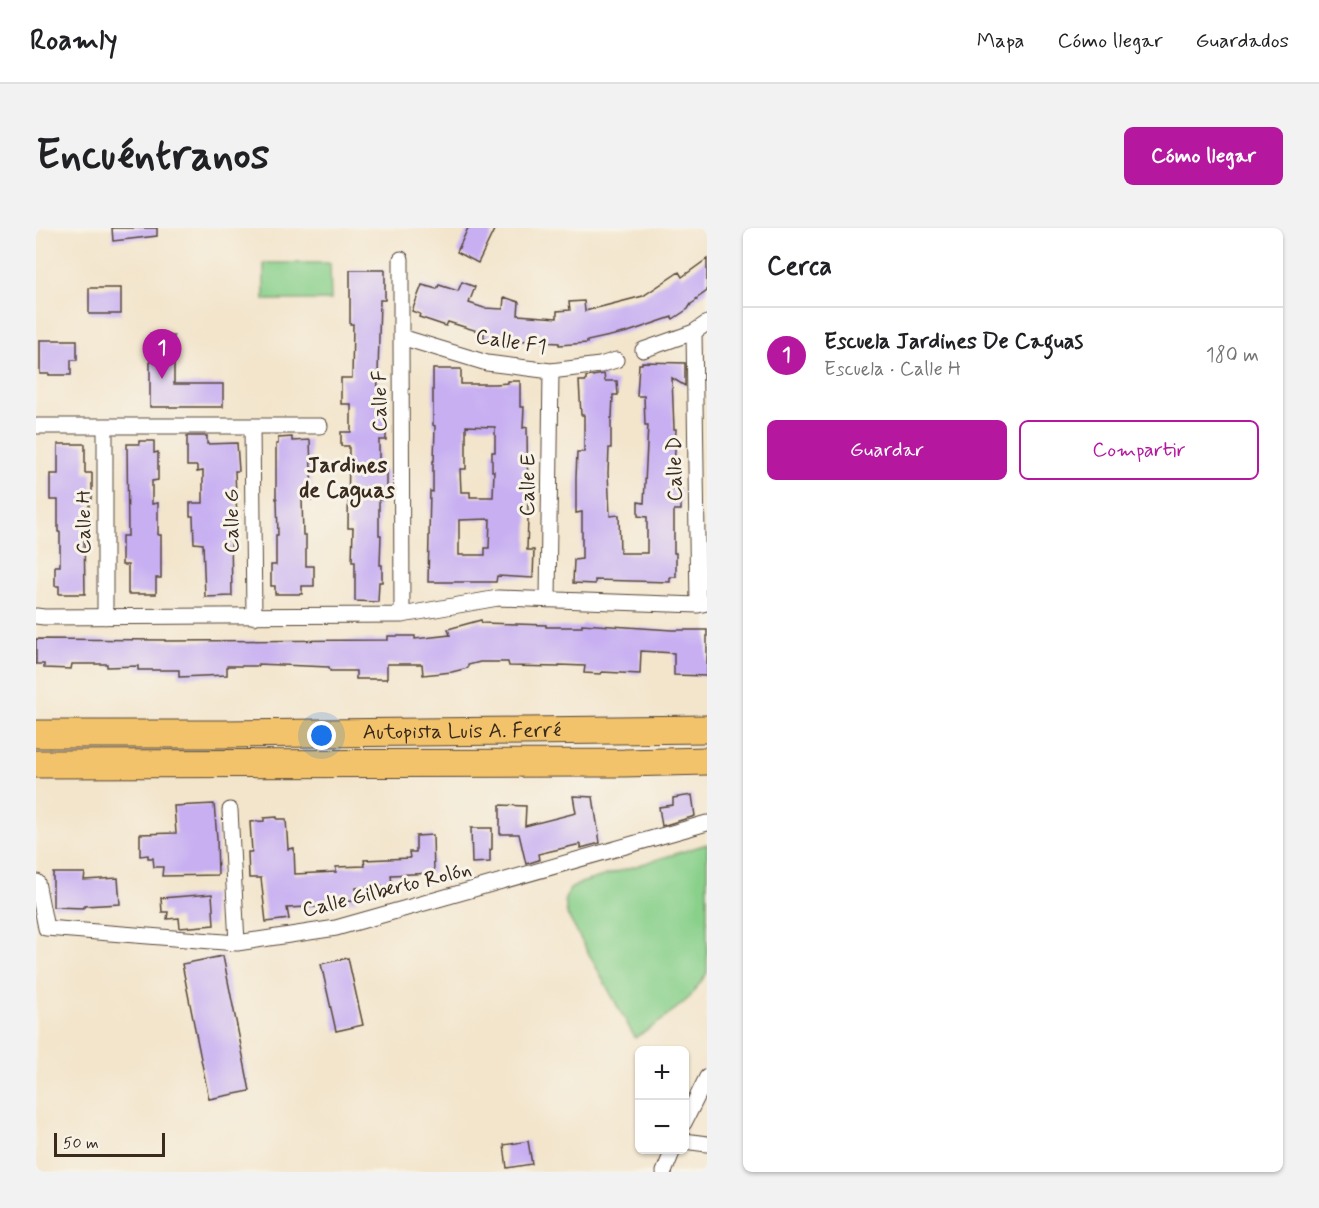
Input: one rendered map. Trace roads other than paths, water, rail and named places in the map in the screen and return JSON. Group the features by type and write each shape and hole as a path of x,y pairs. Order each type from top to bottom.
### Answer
{"highway":[{"name":"Autopista Luis A. Ferré","path":"36,734 226,734 699,727"},
{"name":"Autopista Luis A. Ferré","path":"36,764 707,761"},
{"path":"624,763 707,771"}],"street":[{"name":"Calle F","path":"401,259 402,615"},
{"path":"643,350 694,332 707,323"},
{"name":"Calle D","path":"694,332 703,604"},
{"name":"Calle F1","path":"400,338 487,363 551,371 600,365 616,360"},
{"name":"Calle E","path":"548,600 551,371"},
{"path":"37,426 320,426"},
{"name":"Calle H","path":"105,426 105,617"},
{"name":"Calle G","path":"252,426 254,617"},
{"path":"36,616 44,618 402,615 498,598 703,604"},
{"path":"230,810 237,943"},
{"name":"Calle Gilberto Rolón","path":"37,882 45,928 237,943 336,928 707,823"},
{"path":"689,1113 707,1077"},
{"path":"689,1142 707,1143"},
{"path":"664,1172 671,1154"}],"place":[{"name":"Escuela Jardines De Caguas","path":"162,379"}],"district":[{"name":"Jardines de Caguas","path":"347,478"}]}
